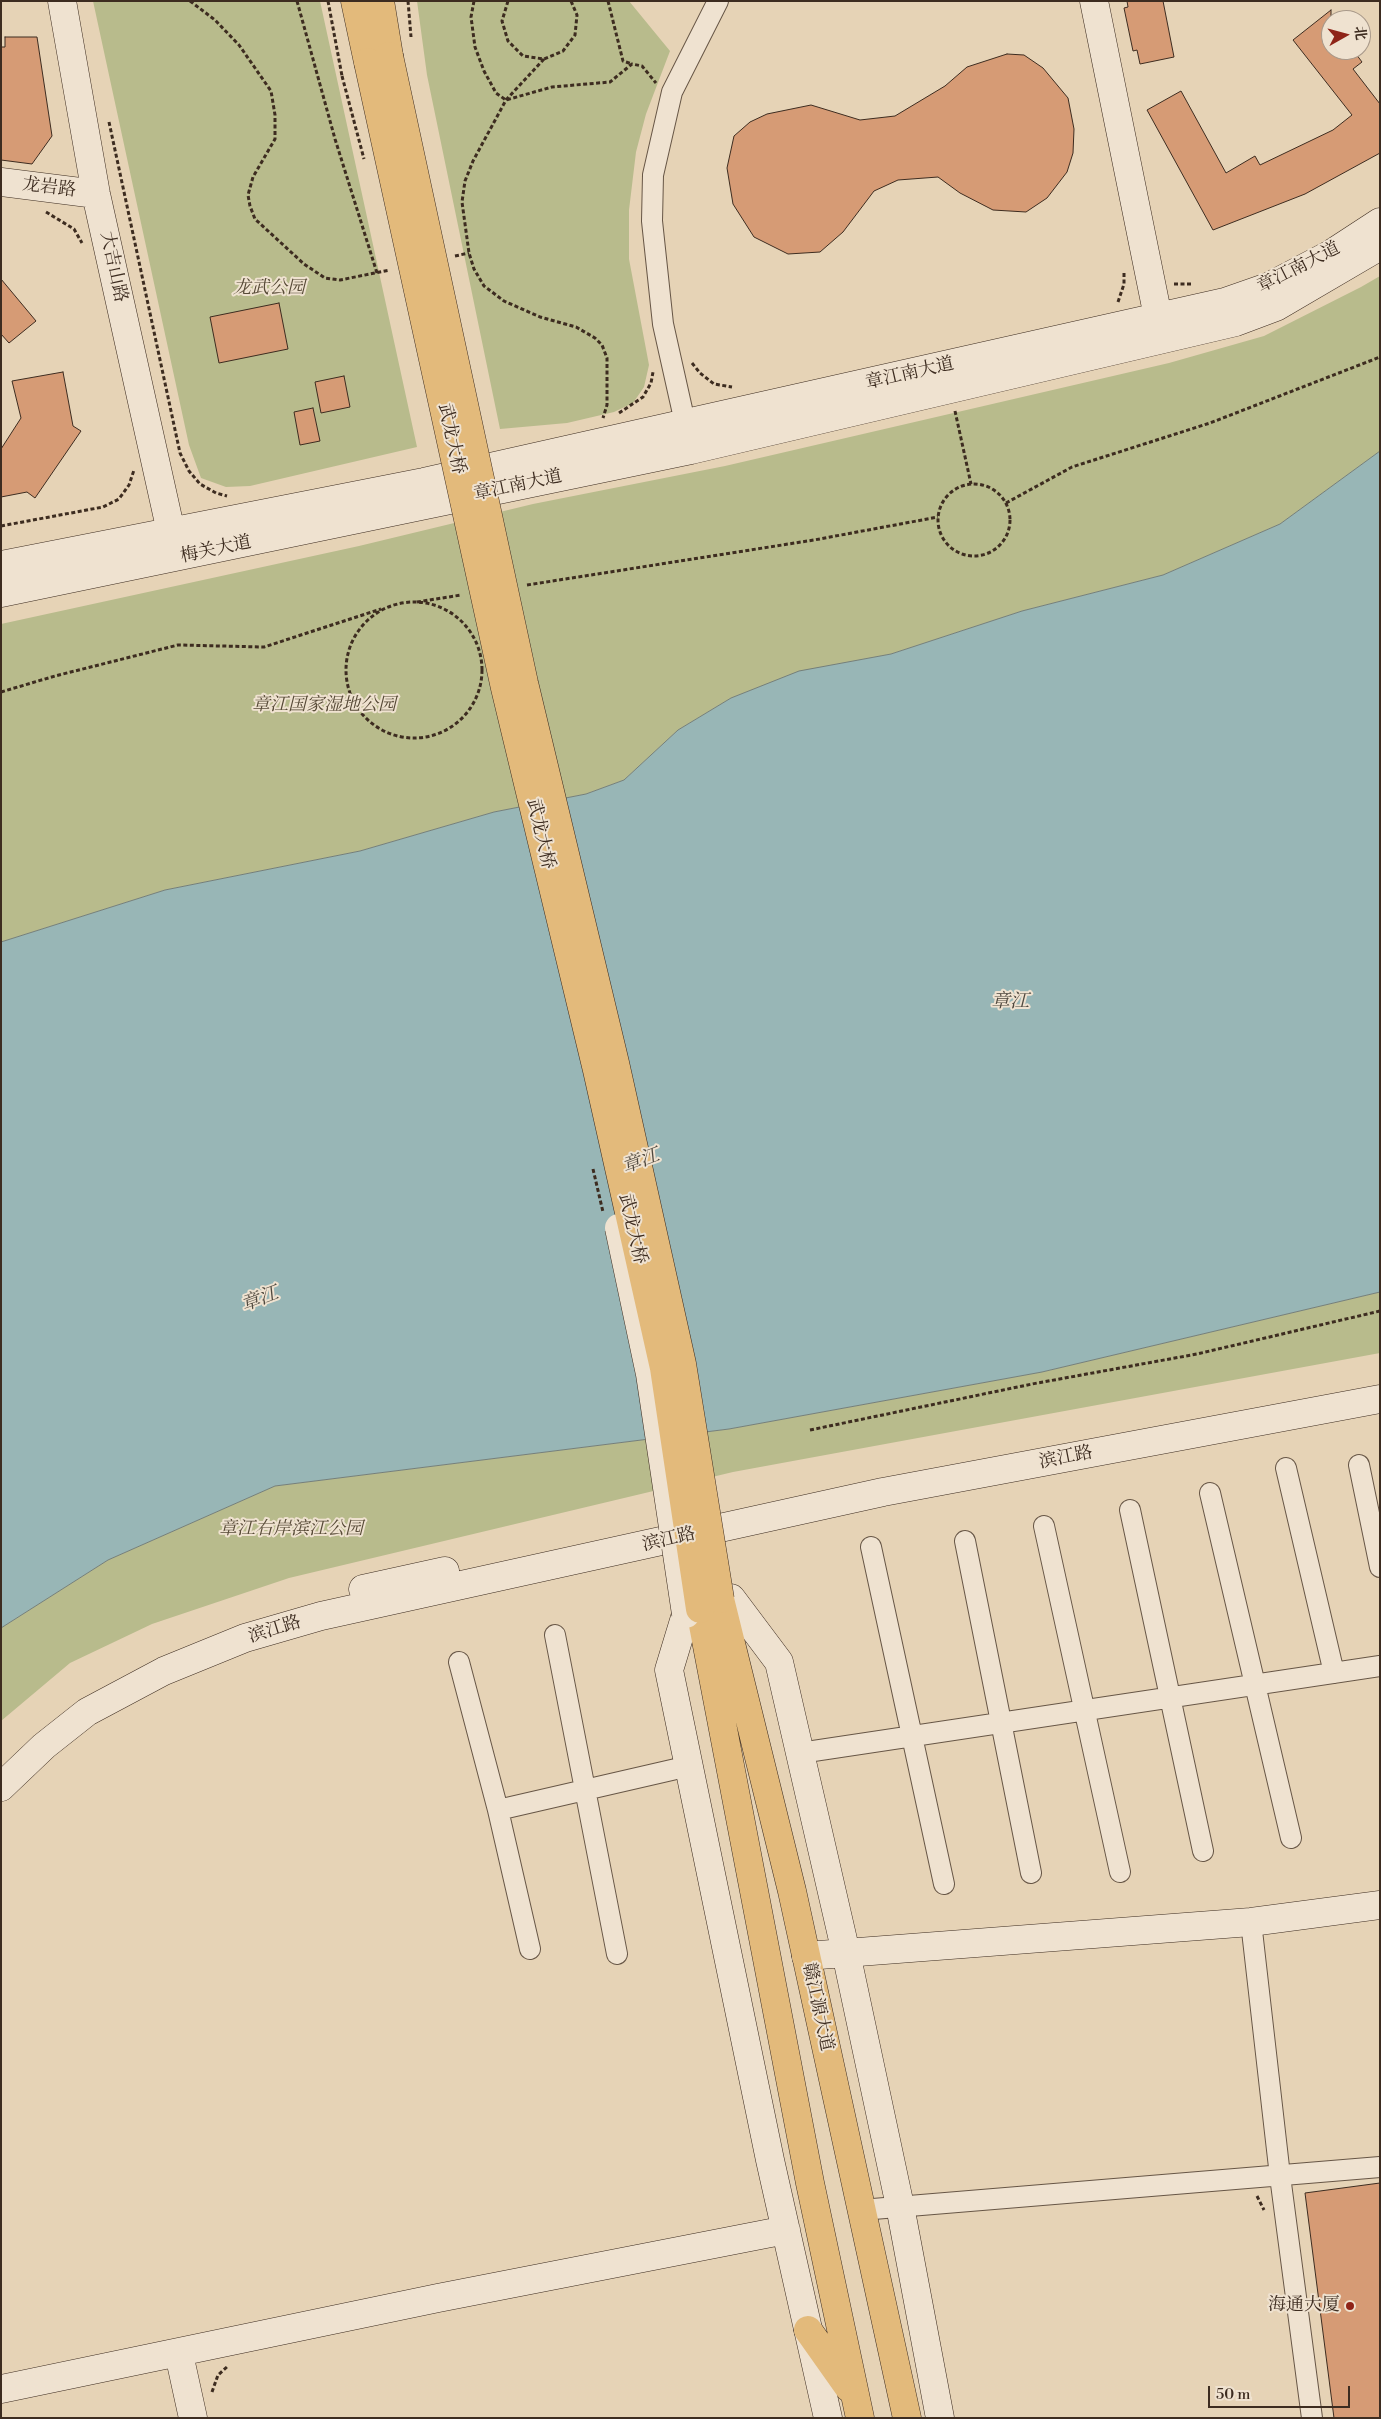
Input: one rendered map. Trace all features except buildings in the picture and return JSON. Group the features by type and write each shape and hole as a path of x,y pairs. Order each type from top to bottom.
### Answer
{"main road":[{"path":"355,1 378,58"},
{"path":"378,58 380,1"},
{"name":"武龙大桥","path":"378,58 615,1063 682,1364 709,1605"},
{"path":"709,1605 810,2183 858,2408"},
{"name":"赣江源大道","path":"709,1605 806,1956 861,2210 908,2413"},
{"path":"808,2330 858,2408"}],"street":[{"name":"大吉山路","path":"62,1 96,194 171,532"},
{"path":"343,1 378,58"},
{"path":"393,1 378,58 417,331 497,692 592,1102 650,1374 709,1605 779,1662 846,1953 900,2206 940,2418"},
{"path":"688,438 663,324 652,221 653,175 672,92 716,1"},
{"path":"1094,1 1158,317"},
{"name":"龙岩路","path":"1,182 96,194"},
{"name":"章江南大道","path":"688,438 1158,317 1225,302 1268,287 1331,254 1380,222"},
{"name":"章江南大道","path":"427,494 1236,322 1276,307 1380,246"},
{"name":"梅关大道","path":"1,565 171,532 427,494"},
{"name":"梅关大道","path":"1,593 427,494"},
{"name":"滨江路","path":"1,1763 76,1699 156,1654 238,1620 402,1580 891,1474 1380,1379"},
{"name":"滨江路","path":"1,1787 44,1746 87,1712 164,1671 245,1638 321,1616 883,1492 1380,1399"},
{"path":"1359,1466 1380,1567"},
{"path":"1286,1468 1334,1673"},
{"path":"1210,1493 1291,1838"},
{"path":"1130,1510 1203,1851"},
{"path":"1044,1526 1120,1872"},
{"path":"965,1541 1031,1873"},
{"path":"871,1547 944,1884"},
{"path":"709,1605 669,1670 786,2230 828,2418"},
{"path":"555,1635 587,1790 617,1954"},
{"path":"459,1662 498,1810 530,1949"},
{"path":"800,1753 1380,1666"},
{"path":"498,1810 689,1766"},
{"path":"806,1956 1251,1922 1380,1905"},
{"path":"1251,1922 1280,2176 1312,2418"},
{"path":"861,2210 1280,2176 1380,2166"},
{"path":"1,2390 438,2298 786,2230"},
{"path":"179,2354 192,2418"}],"path":[{"path":"190,1 215,20 239,46 271,91 275,115 275,139 253,177 248,194 255,219 304,264 325,278 340,280 395,269"},
{"path":"297,1 335,139 377,273"},
{"path":"328,1 378,58 408,1"},
{"path":"474,1 471,17 474,47 496,93 506,100"},
{"path":"508,1 502,21 508,41 524,56 544,59"},
{"path":"571,1 577,15 575,35 563,51 544,59 506,100 472,161 465,181 462,202 469,254 474,269 484,286 504,301 540,317 576,327 595,338 602,345 607,367 606,405 603,420 627,409 643,397 651,383 653,369"},
{"path":"608,1 623,61 642,66 660,88"},
{"path":"506,100 552,87 610,82 632,64"},
{"path":"108,117 180,453 189,471 200,484 225,496 235,495"},
{"path":"42,209 74,229 83,246"},
{"path":"450,257 469,254"},
{"path":"1115,305 1120,300 1124,284 1124,265"},
{"path":"1167,279 1174,284 1200,283"},
{"path":"1006,503 1072,467 1210,423 1380,357"},
{"path":"690,359 700,373 714,384 735,387"},
{"path":"953,403 971,484"},
{"path":"1,526 102,507 118,499 129,486 135,465"},
{"path":"971,484 991,488 1006,503 1009,514 1006,535 994,550 975,556 956,551 942,537 938,517 945,498 961,486 971,484"},
{"path":"524,586 814,540 938,517"},
{"path":"1,692 55,676 178,645 264,647 391,606 466,594"},
{"path":"391,606 368,621 358,632 351,645 347,659 349,688 362,714 372,724 398,736 428,737 454,725 465,715 480,690 481,660 475,641 464,624 443,609 417,602"},
{"path":"810,1430 1023,1386 1197,1354 1380,1311"},
{"path":"1256,2192 1264,2211"}],"green space":[{"name":"龙武公园","path":"93,1 320,1 417,447 250,486 226,487 201,478 189,445"},
{"path":"417,1 629,1 670,51 646,114 636,152 629,210 629,259 649,365 644,387 633,403 614,412 567,423 500,429 427,75"},
{"name":"章江国家湿地公园","path":"1380,276 1380,451 1280,524 1163,575 1022,611 891,654 799,672 731,698 678,730 624,780 586,794 494,812 360,851 165,890 1,942 1,624 359,546 533,504 725,466 1169,363 1264,336"},
{"name":"章江右岸滨江公园","path":"1380,1292 1380,1353 733,1472 289,1578 152,1624 70,1663 1,1721 1,1628 108,1560 275,1486 729,1429 1042,1372"}],"water":[{"name":"章江","path":"1380,451 1380,1292 1042,1372 729,1429 275,1486 108,1560 1,1628 1,942 165,890 360,851 494,812 586,794 624,780 678,730 731,698 799,671 891,654 1022,611 1163,575 1280,524"}],"place":[{"name":"海通大厦","path":"1350,2306"}]}
